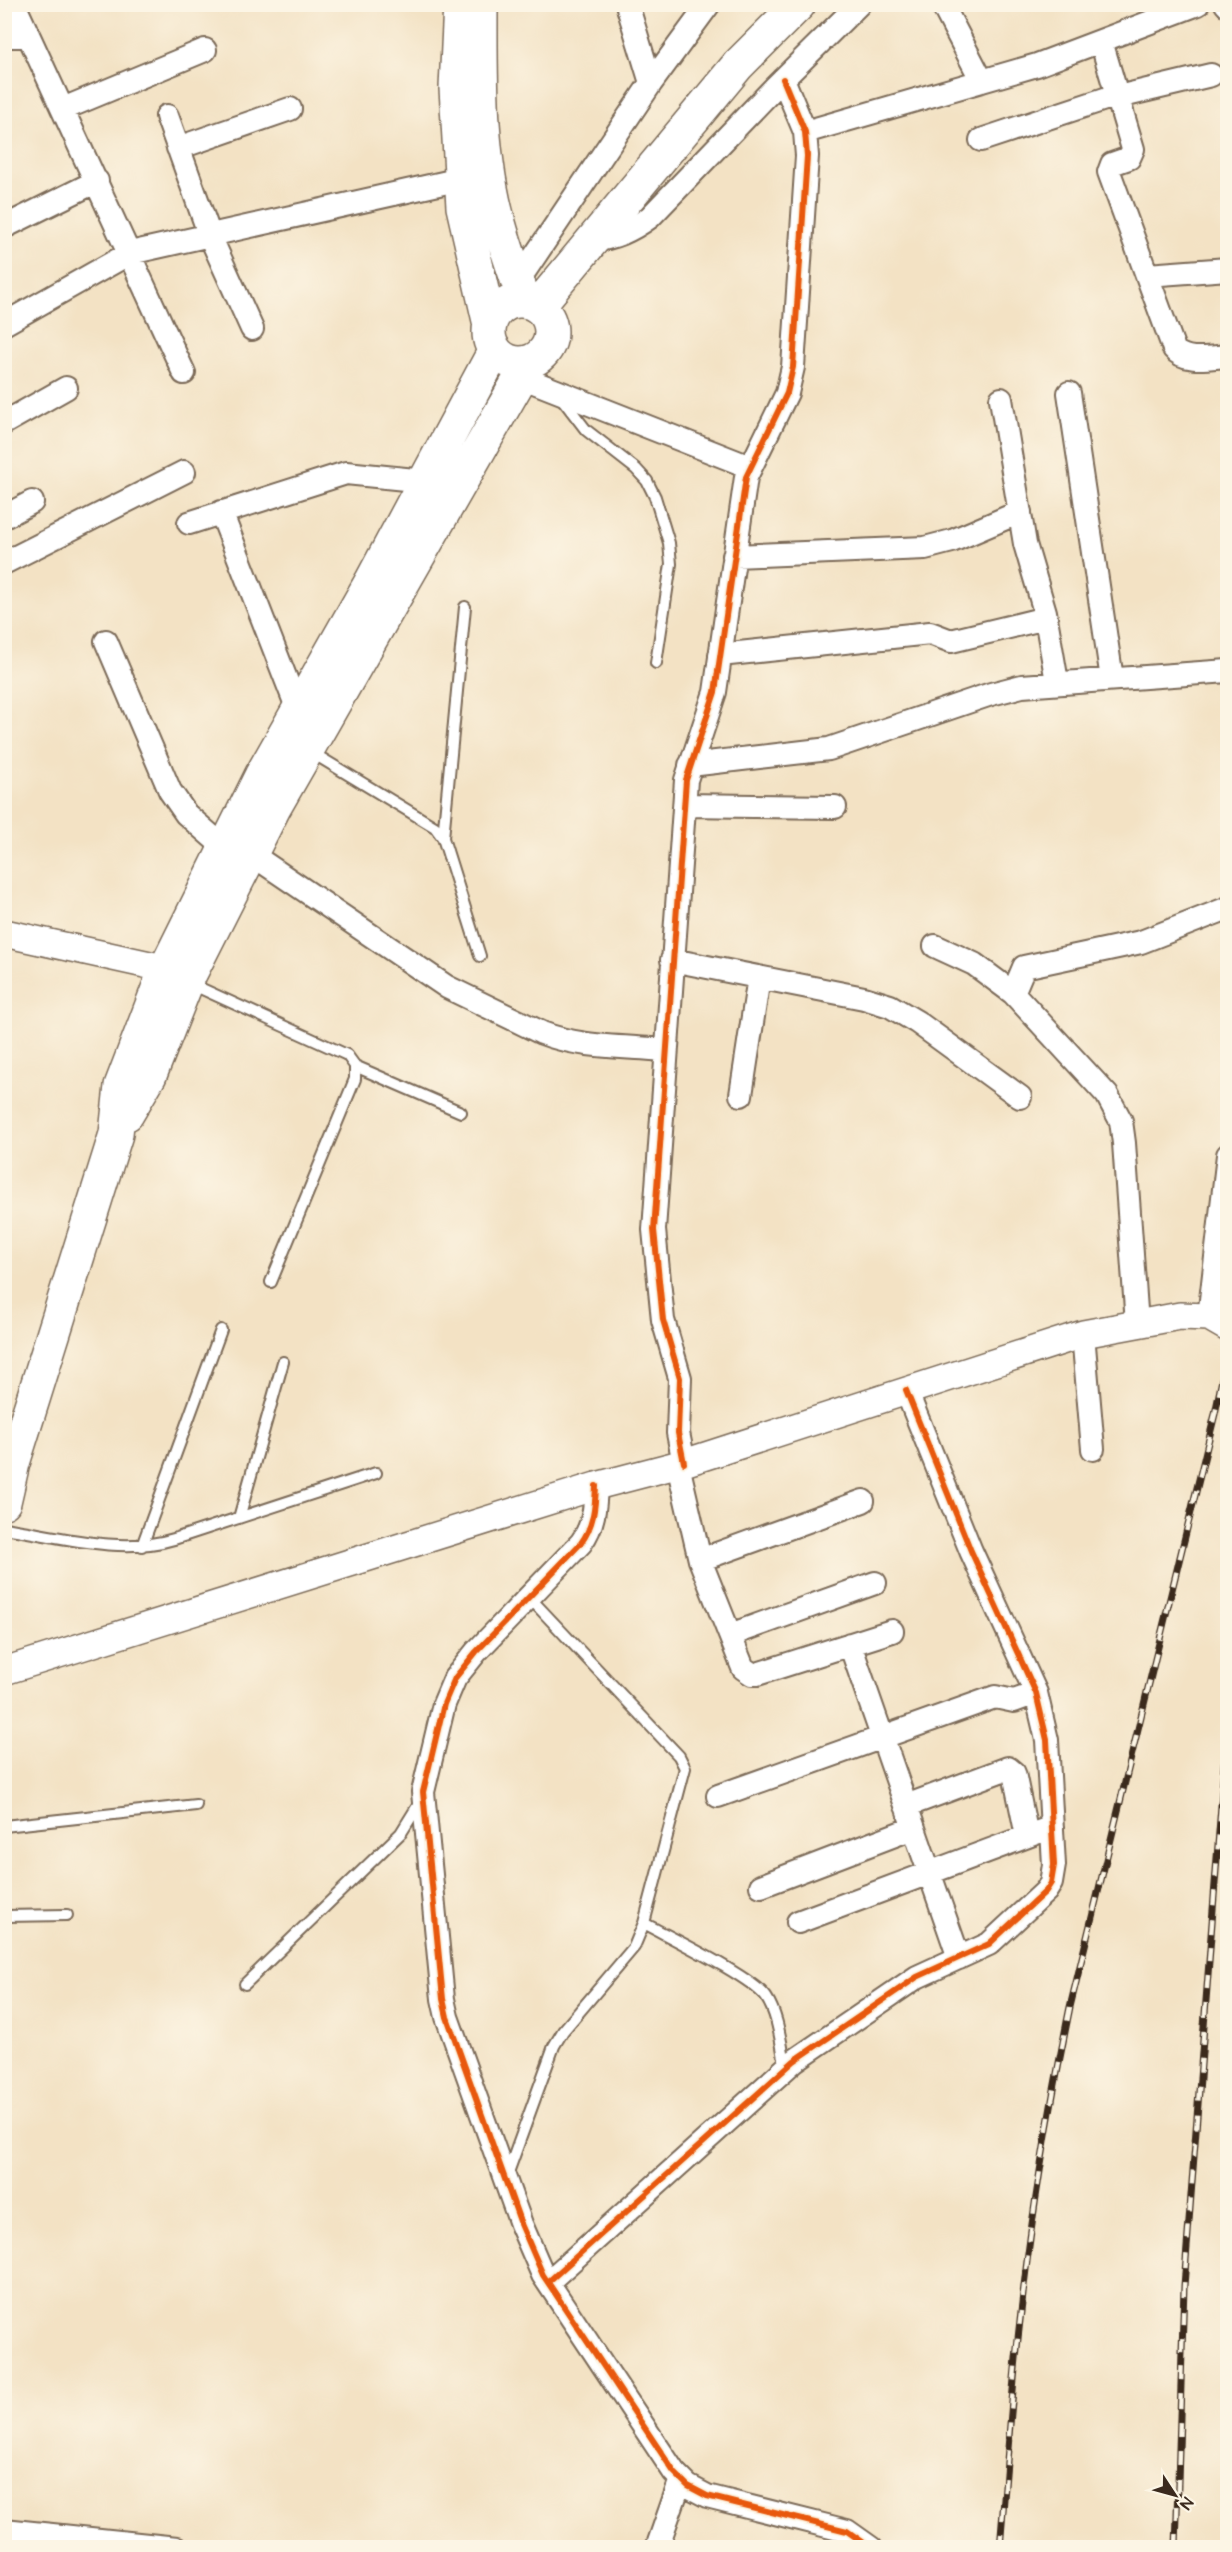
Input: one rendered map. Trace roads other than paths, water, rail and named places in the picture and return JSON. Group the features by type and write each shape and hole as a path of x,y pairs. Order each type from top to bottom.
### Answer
{"main road":[{"path":"460,4 456,88 461,179 469,241 492,337 507,361 518,364 525,370"},
{"path":"238,851 274,808 525,370 546,350 551,340 550,321 526,296 498,221 481,101 481,4"},
{"path":"4,1502 13,1463 116,1134 121,1086 181,975 238,851 261,776 425,481 492,337 501,307 526,296 591,241 738,65 799,4"}],"street":[{"path":"14,4 184,373"},
{"path":"627,4 651,83"},
{"path":"526,296 651,83 695,14 709,4"},
{"path":"591,241 615,238 650,217 859,4"},
{"path":"942,4 982,81"},
{"path":"805,132 1037,65 1198,4"},
{"path":"4,36 27,36"},
{"path":"1101,41 1133,149 1129,158 1112,164 1109,172 1177,353 1189,357 1227,356"},
{"path":"63,109 205,50"},
{"path":"981,140 1117,96 1211,75"},
{"path":"783,79 805,132 807,156 791,381 750,467 742,492 710,713 690,765 665,1050 654,1230 663,1320 680,1378 678,1433 681,1464 700,1560 743,1668 752,1674 757,1674 892,1631"},
{"path":"178,148 290,109"},
{"path":"167,116 210,236 252,329"},
{"path":"4,324 130,253 461,179"},
{"path":"4,227 97,181"},
{"path":"1147,275 1227,268"},
{"path":"525,370 557,391 750,467"},
{"path":"4,423 66,388"},
{"path":"1069,393 1112,679"},
{"path":"1001,399 1025,544 1046,618 1056,682"},
{"path":"4,563 184,472"},
{"path":"189,523 346,473 425,481"},
{"path":"4,517 33,502"},
{"path":"221,512 298,710"},
{"path":"734,556 925,548 952,541 1020,512"},
{"path":"720,655 930,633 951,641 1046,618"},
{"path":"106,641 170,791 186,814 238,851 447,987 543,1033 575,1042 665,1050"},
{"path":"690,765 829,749 991,694 1022,686 1227,671"},
{"path":"685,805 835,807"},
{"path":"1012,993 1024,967 1142,942 1227,908"},
{"path":"4,933 181,975"},
{"path":"935,946 974,964 1012,993 1100,1086 1120,1121 1124,1143 1137,1324"},
{"path":"672,960 864,998 890,1006 917,1022 1020,1097"},
{"path":"741,1095 759,977"},
{"path":"4,1671 596,1486 681,1464 1083,1334 1180,1316 1218,1323 1227,1155"},
{"path":"1083,1334 1093,1449"},
{"path":"548,2282 787,2068 906,1984 989,1944 1046,1891 1053,1874 1047,1740 1036,1693 971,1551 906,1390"},
{"path":"596,1486 594,1516 590,1531 581,1544 476,1652 455,1678 444,1704 423,1792 447,2017 505,2181 529,2242 548,2282 681,2479 688,2486 707,2496 847,2531 871,2547"},
{"path":"700,1560 863,1501"},
{"path":"730,1635 875,1582"},
{"path":"850,1644 959,1958"},
{"path":"718,1796 995,1697 1014,1701 1036,1693"},
{"path":"906,1806 1008,1768 1014,1773 1027,1836"},
{"path":"798,1922 1052,1827"},
{"path":"761,1886 913,1828"},
{"path":"657,2547 681,2479"},
{"path":"4,2530 177,2547"}],"lane":[{"path":"557,391 586,430 636,469 647,481 656,497 669,543 671,564 656,663"},
{"path":"443,838 465,607"},
{"path":"308,750 435,827 443,838 480,956"},
{"path":"181,975 347,1055 355,1066 461,1112"},
{"path":"271,1282 355,1079 355,1066"},
{"path":"142,1546 221,1330"},
{"path":"238,1518 283,1362"},
{"path":"4,1528 114,1545 142,1546 163,1542 376,1473"},
{"path":"505,2181 554,2046 563,2031 633,1947 644,1923 684,1776 683,1762 529,1597"},
{"path":"244,1984 401,1833 417,1811 423,1792"},
{"path":"4,1826 195,1805"},
{"path":"4,1916 66,1915"},
{"path":"644,1923 751,1983 766,1997 773,2013 787,2068"}],"railway":[{"path":"1000,2548 1015,2364 1026,2266 1070,2007 1215,1414 1228,1350"},
{"path":"1176,2548 1184,2286 1228,1715"}]}
